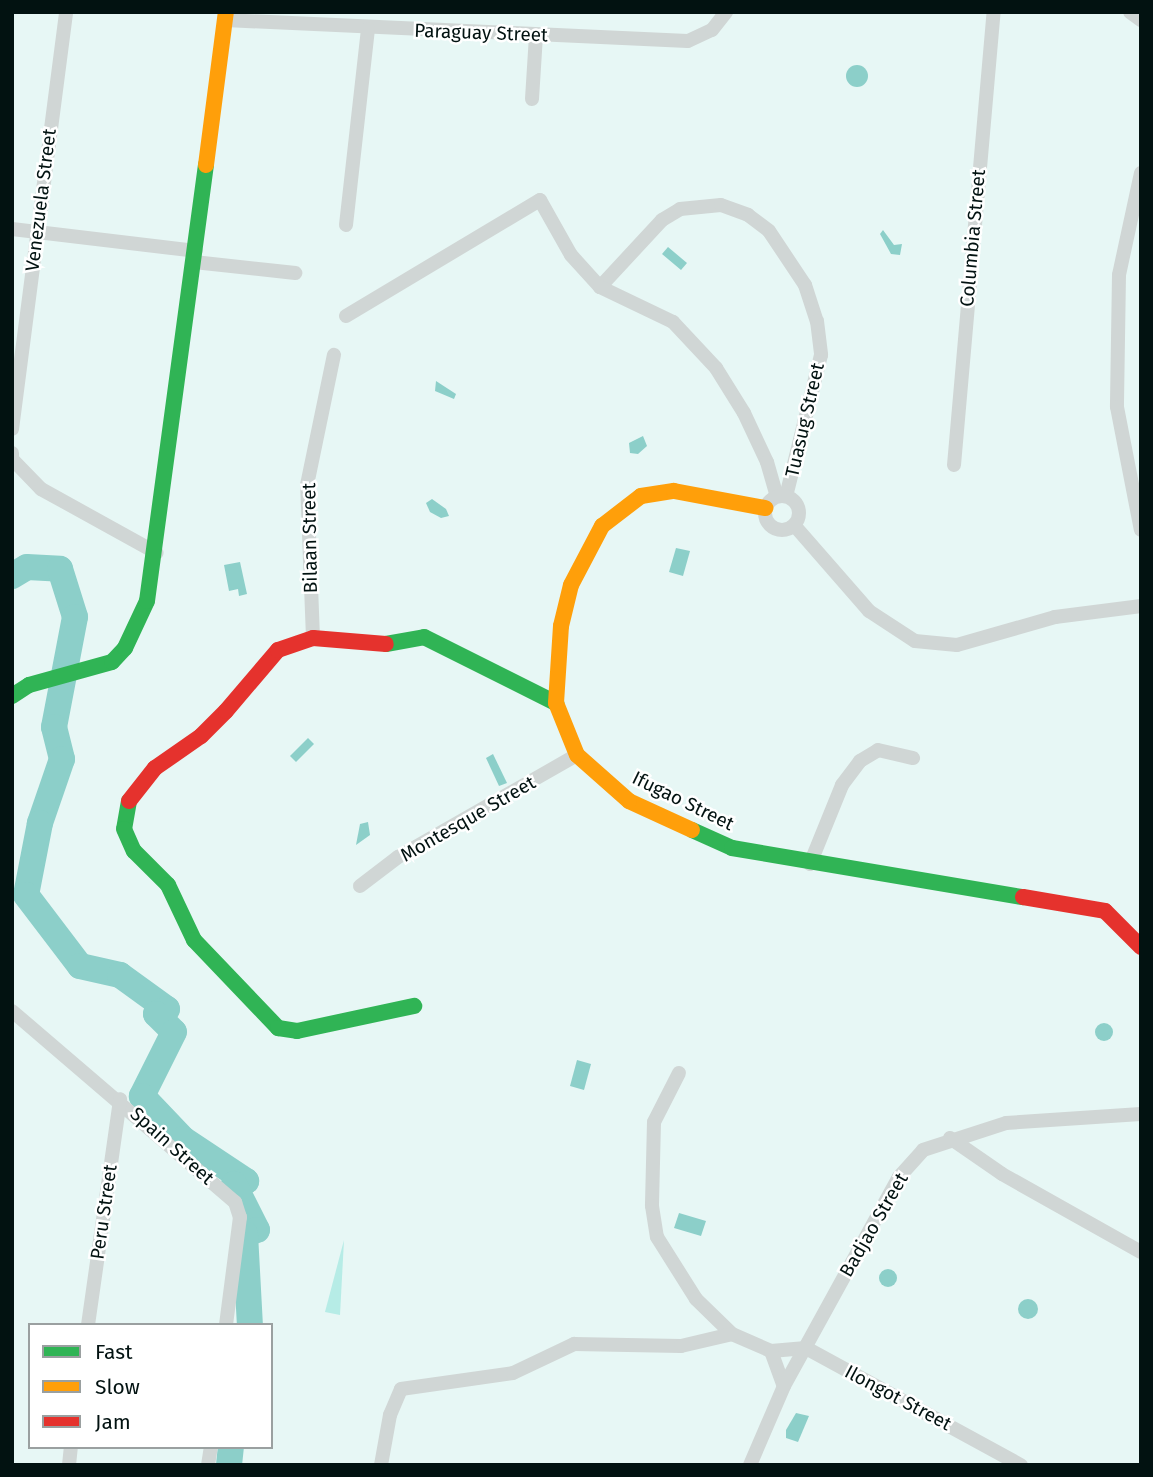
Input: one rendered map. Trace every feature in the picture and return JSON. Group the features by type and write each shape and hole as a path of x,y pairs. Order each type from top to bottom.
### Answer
{"street":[{"name":"Venezuela Street","path":"12,429 66,12"},
{"name":"Paraguay Street","path":"225,16 368,29 688,41 712,30 726,12"},
{"name":"Columbia Street","path":"954,465 994,12"},
{"path":"1130,12 1141,20"},
{"path":"12,696 29,685 77,674 112,662 125,648 147,601 157,553 225,16"},
{"path":"346,225 368,29"},
{"path":"532,99 536,35"},
{"path":"1141,173 1119,275 1117,407 1141,530"},
{"path":"345,316 534,200 540,201 571,255 600,288 673,322 716,368 744,412 781,496 800,511 794,525 784,530 773,528 765,508 781,496"},
{"name":"Tuasug Street","path":"600,288 662,220 680,209 720,205 748,215 769,231 805,285 817,321 821,355 781,496"},
{"path":"12,229 295,273"},
{"name":"Bilaan Street","path":"313,638 307,485 334,355"},
{"path":"12,453 12,459 41,489 157,553"},
{"name":"Ifugao Street","path":"765,508 674,491 641,496 622,508 589,545 571,585 561,626 556,703 577,755 620,795 657,815 732,848 810,864 1089,906 1105,911 1141,947"},
{"path":"794,525 869,611 915,641 957,645 1055,617 1141,606"},
{"path":"414,1006 298,1031 278,1028 194,940 168,885 134,851 124,830 125,813 137,784 201,736 278,649 313,638 373,646 424,637 556,703"},
{"path":"810,864 842,785 860,761 878,750 913,758"},
{"name":"Montesque Street","path":"360,886 398,857 577,755"},
{"name":"Spain Street","path":"12,1011 120,1099 239,1210 226,1323"},
{"path":"679,1073 661,1106 653,1135 657,1237 696,1299 732,1334 771,1351 806,1348"},
{"name":"Peru Street","path":"88,1323 120,1099"},
{"name":"Badjao Street","path":"750,1465 784,1386 899,1177 923,1150 950,1138 1006,1123 1141,1114"},
{"path":"950,1138 1002,1174 1141,1252"},
{"path":"381,1465 390,1415 401,1389 513,1373 575,1344 681,1346 732,1334"},
{"name":"Ilongot Street","path":"806,1348 1021,1465"},
{"path":"771,1351 784,1386"}],"shaded area":[{"path":"857,65 867,72 868,76 861,86 857,87 847,80 846,76 853,66"},
{"path":"883,230 894,245 902,244 900,255 891,254 880,234"},
{"path":"668,247 687,263 681,270 662,254"},
{"path":"436,381 456,394 454,399 435,391"},
{"path":"643,436 647,446 638,454 630,453 629,443"},
{"path":"432,499 446,509 449,516 441,518 430,512 426,503"},
{"path":"676,548 690,551 683,576 669,572"},
{"path":"240,562 247,594 239,596 238,589 229,591 224,565"},
{"path":"308,738 314,744 296,762 290,756"},
{"path":"493,754 507,783 499,786 486,758"},
{"path":"368,822 370,835 356,845 360,824"},
{"path":"1104,1023 1110,1026 1113,1032 1110,1038 1104,1041 1098,1038 1095,1032 1098,1026"},
{"path":"577,1060 591,1064 584,1090 570,1086"},
{"path":"679,1213 706,1221 701,1236 674,1228"},
{"path":"344,1240 340,1315 325,1312"},
{"path":"884,1269 892,1269 897,1278 895,1285 884,1287 879,1282 879,1274"},
{"path":"1028,1299 1035,1302 1038,1309 1035,1316 1028,1319 1021,1316 1018,1309 1021,1302"},
{"path":"796,1413 809,1416 798,1442 786,1438 786,1430"}],"waterway":[{"path":"12,576 27,567 60,569 75,617 54,727 62,759 40,823 26,895 80,966 120,975 167,1009 156,1014 174,1032 142,1096 183,1139 246,1181 234,1184 257,1230 245,1234 250,1323"},
{"path":"229,1465 231,1449"}],"traffic: fast":[{"path":"12,696 29,685 112,662 125,648 147,601 206,165"},
{"path":"386,644 424,637 556,703"},
{"path":"129,801 124,829 134,851 168,885 194,940 278,1028 297,1031 414,1006"},
{"path":"692,830 732,848 1023,897"}],"traffic: slow":[{"path":"206,165 226,12"},
{"path":"692,830 629,801 577,755 556,703 561,626 571,585 602,526 641,496 674,491 765,508"}],"traffic: jam":[{"path":"129,801 155,768 201,736 226,711 278,650 313,638 386,644"},
{"path":"1023,897 1105,911 1141,947"}]}
